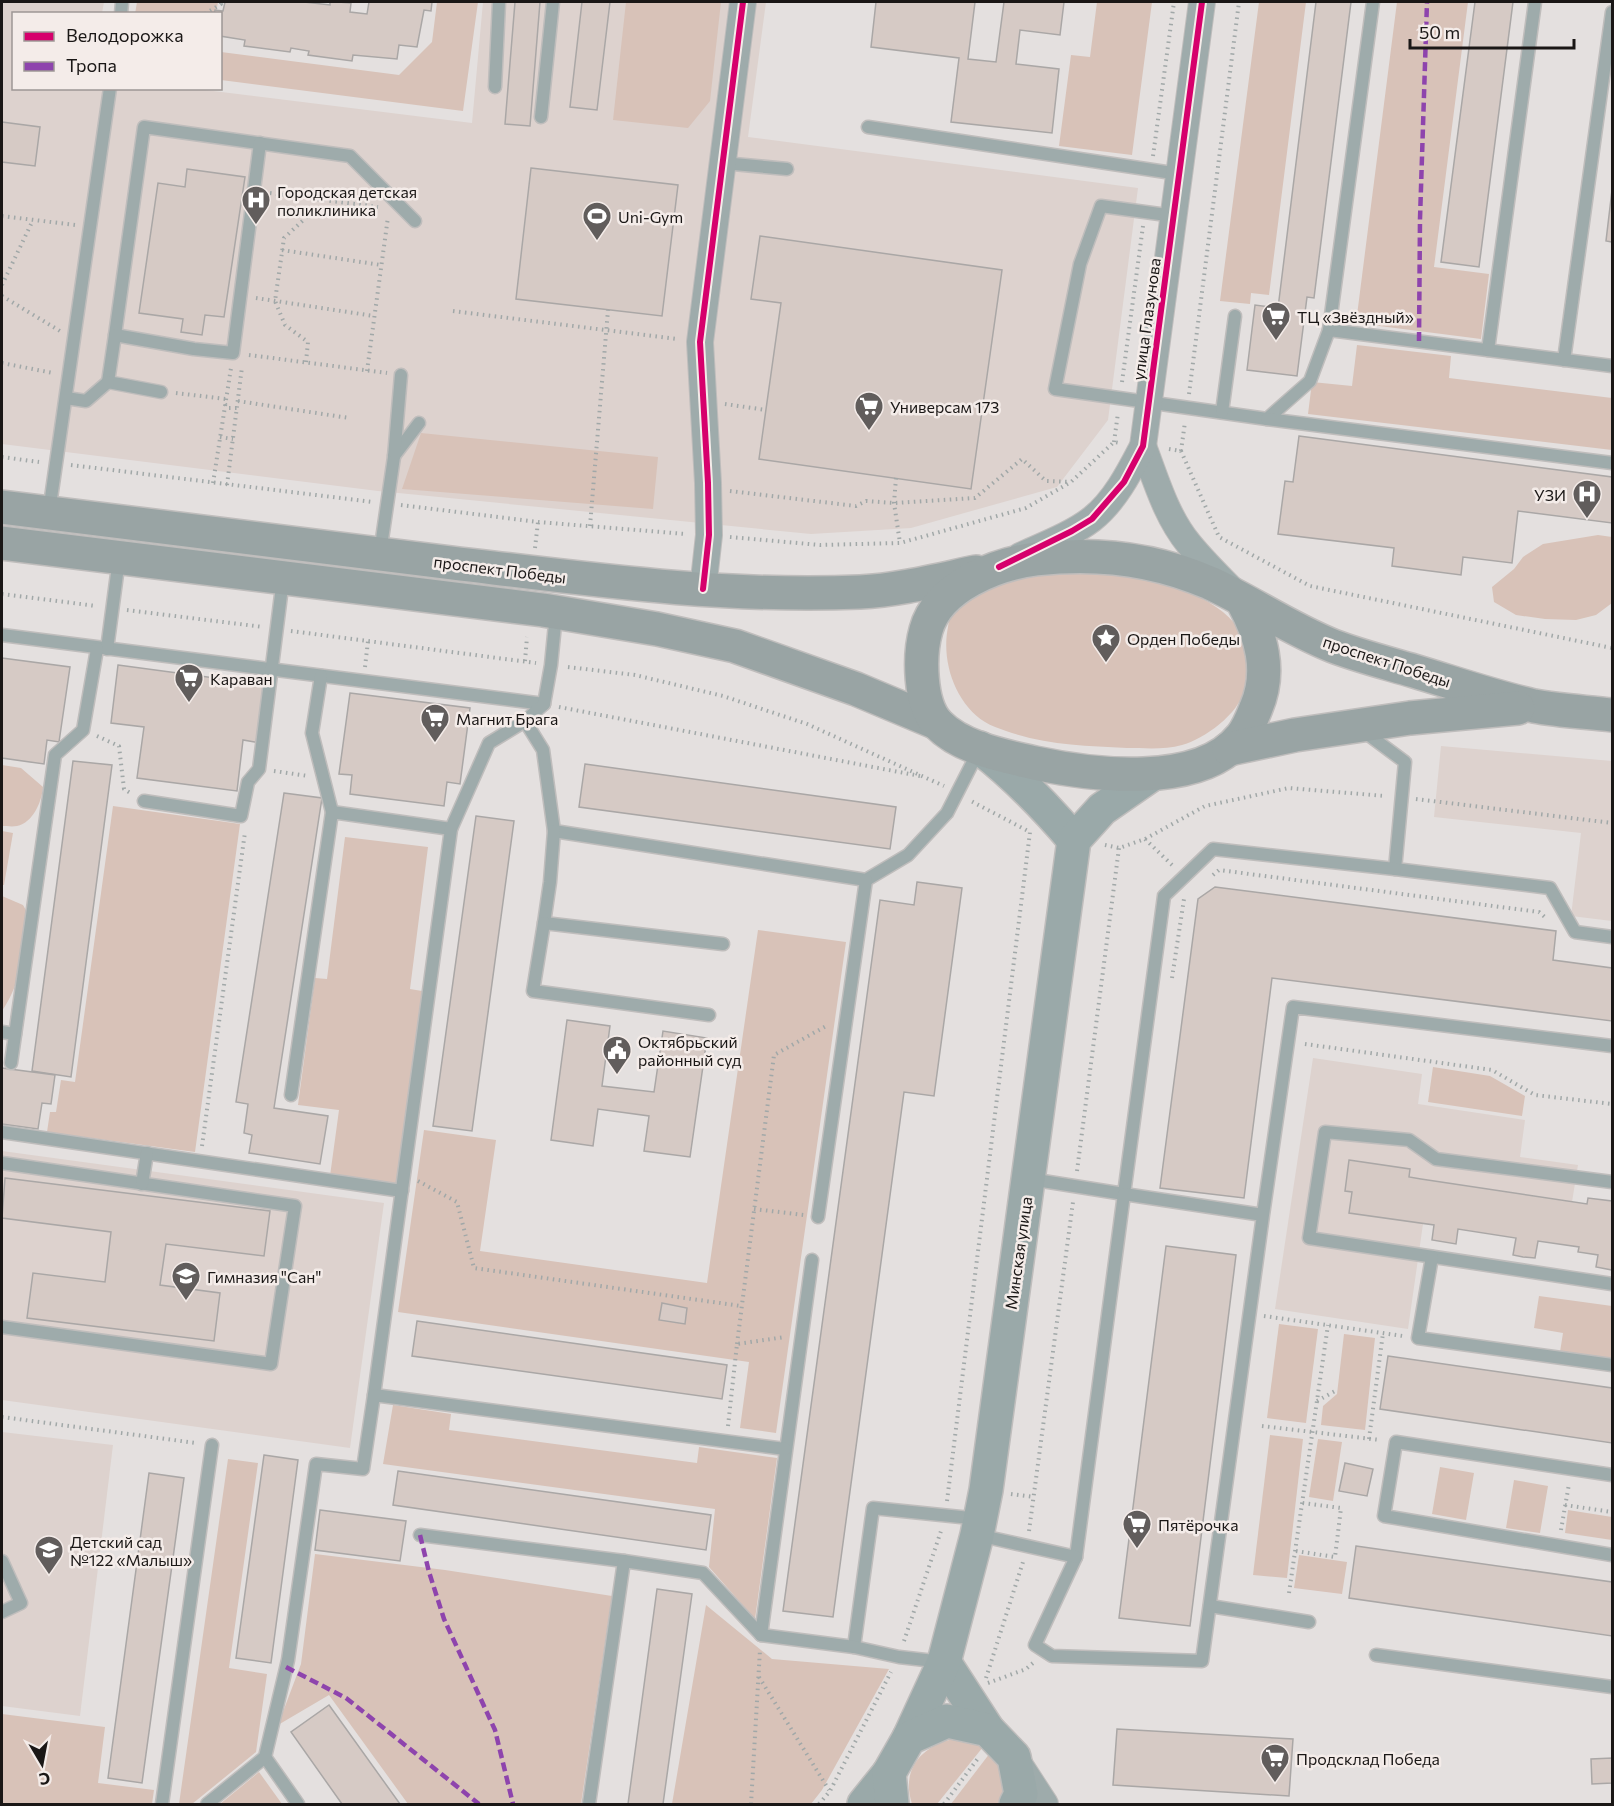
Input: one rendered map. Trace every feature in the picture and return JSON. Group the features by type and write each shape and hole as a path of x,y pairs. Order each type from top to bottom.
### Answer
{"main road":[{"name":"проспект Победы","path":"2,507 532,573 703,589 795,593 862,592 924,583 1057,557 1109,557 1142,561 1178,570 1213,585 1332,645 1535,706 1612,715"},
{"path":"2,543 556,612 657,628 735,646 856,689 937,723 957,738 980,748 1020,760 1067,770 1111,774 1151,775 1188,768 1210,760 1229,749 1241,738 1261,696 1264,681 1262,650 1257,627 1243,602"},
{"path":"937,723 926,704 922,678 926,627 936,610 953,592 999,567"},
{"name":"проспект Победы","path":"1229,749 1295,735 1410,718 1535,706"},
{"path":"980,748 1007,768 1048,809 1074,840 1102,808 1151,775"},
{"name":"Минская улица","path":"890,1789 909,1738 944,1662 979,1527 988,1479 1074,840"},
{"path":"944,1662 996,1745 1021,1794 1016,1804"},
{"path":"909,1738 947,1721 996,1745"},
{"path":"864,1804 890,1789"}],"street":[{"path":"703,589 709,535 700,342 743,2"},
{"name":"улица Глазунова","path":"999,567 1092,519 1124,482 1143,446 1202,2"},
{"name":"улица Глазунова","path":"1143,446 1166,505 1189,544 1243,602"},
{"path":"996,1745 1045,1804"}],"lane":[{"path":"495,87 499,2"},
{"path":"542,117 553,2"},
{"path":"1267,419 1310,381 1329,330 1373,2"},
{"path":"1488,350 1535,2"},
{"path":"1564,360 1612,12"},
{"path":"49,513 111,90"},
{"path":"66,398 86,401 108,382 144,127 350,156 415,221"},
{"path":"868,127 1179,174"},
{"path":"115,335 194,349 239,353 240,295 260,143"},
{"path":"723,163 787,169"},
{"path":"1174,216 1101,206 1080,264 1054,389 1612,463"},
{"path":"1222,412 1235,316"},
{"path":"1329,330 1612,366"},
{"path":"379,554 394,457 401,375"},
{"path":"108,382 164,392"},
{"path":"394,457 419,423"},
{"path":"11,1063 55,754 83,730 112,608 119,558"},
{"path":"144,801 241,816 248,782 259,769 283,578"},
{"path":"207,1804 265,1757 288,1660 316,1464 363,1469 451,829 489,743 525,721 544,704 551,665 556,612"},
{"path":"2,635 544,704"},
{"path":"291,1095 332,812 312,733 321,676"},
{"path":"525,721 543,750 554,831 544,923 533,991 709,1015"},
{"path":"1356,726 1405,762 1395,869"},
{"path":"554,831 866,880 908,855 947,813 980,748"},
{"path":"332,812 451,829"},
{"path":"1612,937 1575,932 1550,888 1213,849 1164,896 1076,1557 1035,1645 1052,1656 1202,1661 1293,1007 1612,1046"},
{"path":"818,1216 866,880"},
{"path":"544,923 723,944"},
{"path":"2,1032 15,1034"},
{"path":"2,1132 402,1191"},
{"path":"1612,1182 1436,1159 1408,1140 1325,1132 1309,1238 1612,1284"},
{"path":"142,1184 147,1153"},
{"path":"2,1163 296,1206 271,1364 2,1327"},
{"path":"1028,1178 1263,1215"},
{"path":"1432,1257 1418,1338 1612,1365"},
{"path":"761,1635 812,1260"},
{"path":"374,1395 785,1449"},
{"path":"1612,1475 1396,1442 1384,1516 1612,1554"},
{"path":"162,1804 212,1445"},
{"path":"854,1647 873,1508 946,1516 1027,1546 1076,1557"},
{"path":"420,1535 703,1573 761,1635 944,1662"},
{"path":"2,1561 21,1603 2,1612"},
{"path":"590,1804 624,1561"},
{"path":"1210,1606 1309,1622"},
{"path":"1377,1655 1612,1687"},
{"path":"265,1757 298,1804"}],"path":[{"path":"208,12 221,2"},
{"path":"1181,451 1239,2"},
{"path":"254,191 389,208 367,371"},
{"path":"306,362 308,342 285,325 275,301 284,238 311,213 314,198"},
{"path":"2,216 91,227"},
{"path":"2,285 33,220"},
{"path":"282,250 381,265"},
{"path":"240,295 374,316"},
{"path":"2,296 61,332 60,342"},
{"path":"590,526 608,310"},
{"path":"453,311 700,342"},
{"path":"239,353 401,375"},
{"path":"213,483 227,390 239,353"},
{"path":"227,484 239,392 239,353"},
{"path":"2,363 56,373"},
{"path":"227,390 235,389 239,392"},
{"path":"164,392 226,402"},
{"path":"238,401 349,418"},
{"path":"226,402 228,408 237,408"},
{"path":"724,404 766,410"},
{"path":"220,437 233,439"},
{"path":"2,457 538,522 819,545 900,543 894,503 896,478"},
{"path":"727,490 856,506 866,501 894,503 975,498 1022,459 1046,481 1071,482"},
{"path":"535,554 538,522"},
{"path":"2,594 634,675 723,696 807,724 927,777 1030,832 1119,848 1145,839 1205,806 1289,788 1403,798 1612,823"},
{"path":"1494,624 1612,648"},
{"path":"525,661 527,637"},
{"path":"364,681 368,641"},
{"path":"544,704 927,777"},
{"path":"83,730 119,746 124,789 144,801"},
{"path":"259,769 312,777"},
{"path":"200,1161 246,827 241,816"},
{"path":"819,1804 830,1791 899,1657 946,1516 1030,832"},
{"path":"1046,1652 1026,1669 984,1684 1027,1546 1119,848"},
{"path":"1212,876 1219,870 1539,912 1553,923"},
{"path":"1172,982 1184,899 1190,893"},
{"path":"726,1441 774,1055 847,1015"},
{"path":"1288,1042 1492,1070 1535,1095 1612,1104"},
{"path":"404,1174 457,1202 474,1268 741,1306"},
{"path":"754,1209 818,1216"},
{"path":"1250,1314 1418,1338"},
{"path":"1289,1593 1328,1325"},
{"path":"1369,1439 1383,1333"},
{"path":"737,1344 802,1334"},
{"path":"1317,1401 1337,1390"},
{"path":"2,1417 212,1445"},
{"path":"1262,1426 1396,1442"},
{"path":"1558,1545 1572,1469"},
{"path":"1296,1551 1335,1557 1341,1508 1302,1503"},
{"path":"1565,1505 1612,1512"},
{"path":"751,1804 761,1635"},
{"path":"758,1676 830,1791"},
{"path":"944,1804 996,1745"}],"shaded area":[{"path":"2,2 104,2 102,12 12,12 12,90 205,90 472,123 483,2 766,2 748,137 1138,188 1108,420 1057,487 911,528 811,534 378,491 2,444"},
{"path":"137,2 218,2 216,12 135,12"},
{"path":"437,2 478,2 463,111 222,80 222,52 399,75 432,42"},
{"path":"626,2 721,2 710,101 688,128 613,120"},
{"path":"1097,2 1152,2 1132,155 1059,146 1071,55 1090,57"},
{"path":"1259,2 1306,2 1269,295 1251,293 1250,304 1220,301"},
{"path":"1397,2 1468,2 1434,267 1489,274 1481,339 1356,323"},
{"path":"1357,345 1451,356 1449,378 1612,398 1612,450 1308,414 1312,382 1352,386"},
{"path":"421,433 658,457 653,509 402,489"},
{"path":"1598,535 1612,537 1612,603 1596,615 1576,620 1545,619 1516,615 1494,602 1492,587 1514,569 1523,557 1543,544"},
{"path":"1048,572 1103,572 1135,575 1185,590 1216,607 1238,628 1245,650 1244,690 1235,708 1210,731 1191,742 1162,748 1127,748 1051,742 1021,736 985,722 975,714 958,693 949,667 946,640 952,613 956,606 999,581"},
{"path":"1441,746 1612,761 1612,921 1571,916 1581,833 1434,817"},
{"path":"2,765 21,768 43,787 36,811 28,821 17,826 2,826"},
{"path":"113,806 240,824 195,1152 47,1132 50,1112 56,1112 61,1080 75,1082"},
{"path":"2,831 13,833 4,885 2,885"},
{"path":"345,837 428,847 410,989 422,991 398,1185 330,1176 339,1110 298,1105 315,978 327,979"},
{"path":"2,896 23,905 27,912 18,976 2,1011"},
{"path":"758,930 846,942 776,1433 740,1428 749,1362 398,1312 424,1130 496,1140 480,1251 707,1283"},
{"path":"1313,1058 1422,1074 1418,1104 1525,1120 1520,1157 1578,1165 1572,1202 1421,1179 1414,1222 1423,1224 1408,1329 1275,1309"},
{"path":"1433,1067 1490,1076 1525,1096 1522,1116 1428,1102"},
{"name":"Гимназия \"Сан\"","path":"2,1151 384,1203 350,1448 2,1400"},
{"path":"1539,1296 1612,1306 1612,1360 1560,1352 1563,1333 1534,1328"},
{"path":"1279,1324 1318,1329 1306,1423 1267,1418"},
{"path":"1344,1334 1375,1338 1365,1430 1321,1425 1323,1406 1337,1394"},
{"path":"393,1405 451,1414 449,1430 697,1463 699,1447 777,1458 755,1619 709,1567 715,1509 383,1464"},
{"name":"Детский сад №122 «Малыш»","path":"2,1432 113,1445 80,1716 2,1706"},
{"path":"1270,1435 1303,1439 1287,1578 1253,1575"},
{"path":"1318,1439 1342,1442 1333,1501 1309,1497"},
{"path":"228,1459 258,1463 229,1668 267,1674 256,1752 192,1804 179,1804"},
{"path":"1440,1467 1474,1473 1466,1520 1432,1514"},
{"path":"1514,1480 1548,1486 1540,1533 1506,1528"},
{"path":"1568,1510 1612,1517 1612,1540 1565,1533"},
{"path":"315,1554 445,1570 612,1596 581,1804 408,1804 329,1695 278,1725 301,1664"},
{"path":"1299,1555 1347,1562 1342,1594 1294,1588"},
{"path":"706,1605 772,1659 889,1669 822,1790 811,1804 672,1804"},
{"path":"2,1714 105,1727 98,1783 154,1790 152,1804 2,1804"},
{"path":"953,1739 969,1741 983,1747 937,1804 912,1804 909,1781 916,1762 931,1748"},
{"path":"990,1753 1004,1777 1003,1804 951,1804"},
{"path":"259,1772 282,1804 220,1804"}],"building":[{"path":"225,2 304,2 330,5 330,2 351,3 350,12 367,14 369,2 432,2 431,11 424,10 417,47 399,45 397,59 353,55 352,61 308,55 309,51 291,48 290,52 244,46 245,40 222,36 222,12 214,12 215,10 223,11"},
{"path":"515,2 540,2 530,126 505,124"},
{"path":"582,2 610,2 597,110 570,107"},
{"path":"876,2 975,2 968,59 996,62 1004,2 1064,2 1060,35 1020,30 1016,64 1059,69 1052,133 951,122 959,58 871,47"},
{"path":"1316,2 1351,2 1314,298 1307,297 1297,376 1247,370 1255,305 1278,308"},
{"path":"1475,2 1513,2 1479,267 1441,262"},
{"path":"2,122 40,127 35,166 2,162"},
{"name":"Uni-Gym","path":"531,168 678,185 662,316 516,299"},
{"path":"187,169 245,177 224,317 205,315 202,335 181,332 183,319 139,313 158,183 185,187"},
{"path":"1612,190 1612,242 1606,241"},
{"path":"760,236 1002,270 971,489 759,459 781,303 751,299"},
{"path":"1299,436 1612,477 1612,523 1518,511 1512,563 1463,557 1461,575 1392,566 1394,548 1278,534 1285,481 1293,482"},
{"path":"2,658 70,667 59,742 47,740 44,764 2,758"},
{"path":"118,665 268,685 260,743 243,740 237,791 137,778 144,727 111,723"},
{"path":"350,693 470,708 460,784 447,782 444,806 350,794 352,775 339,774"},
{"path":"73,761 112,765 71,1077 32,1071"},
{"path":"585,764 896,807 890,849 579,807"},
{"path":"284,793 322,798 274,1108 328,1116 320,1164 249,1153 252,1135 244,1133 248,1104 236,1102"},
{"path":"476,816 514,821 472,1131 433,1126"},
{"path":"917,882 962,888 934,1096 904,1092 833,1617 783,1611 880,900 914,905"},
{"path":"1215,887 1556,931 1553,960 1612,968 1612,1021 1272,978 1244,1198 1160,1188 1198,899"},
{"path":"567,1020 610,1026 602,1086 654,1092 663,1031 707,1038 690,1157 644,1151 649,1116 598,1109 593,1146 551,1140"},
{"path":"2,1068 55,1075 51,1104 42,1103 38,1129 2,1124"},
{"path":"1349,1160 1410,1169 1409,1177 1421,1179 1587,1204 1588,1198 1612,1201 1612,1270 1596,1267 1598,1255 1578,1252 1579,1247 1538,1241 1535,1258 1523,1257 1513,1255 1516,1238 1458,1229 1456,1244 1432,1240 1434,1225 1349,1213 1352,1192 1345,1191"},
{"path":"5,1178 270,1211 264,1256 166,1244 160,1285 220,1293 214,1341 27,1318 33,1273 105,1282 111,1232 2,1218"},
{"path":"1166,1246 1236,1255 1190,1626 1119,1618"},
{"path":"662,1303 687,1308 685,1324 659,1320"},
{"path":"417,1321 727,1365 722,1399 412,1356"},
{"path":"1388,1356 1612,1388 1612,1443 1380,1409"},
{"path":"264,1455 298,1460 271,1663 236,1658"},
{"path":"1345,1463 1373,1469 1367,1496 1339,1491"},
{"path":"398,1471 711,1515 706,1550 393,1505"},
{"path":"149,1473 184,1478 142,1783 108,1778"},
{"path":"320,1510 406,1521 400,1561 315,1550"},
{"path":"1356,1546 1612,1582 1612,1636 1349,1598"},
{"path":"657,1589 692,1594 663,1804 628,1804"},
{"path":"329,1705 400,1804 342,1804 291,1732"},
{"path":"1117,1729 1293,1739 1289,1796 1113,1785"},
{"path":"1612,1758 1612,1783 1592,1784 1591,1759"}],"marked path":[{"path":"1419,341 1420,219 1427,2"},
{"path":"420,1535 444,1619 495,1730 513,1804"},
{"path":"286,1667 346,1698 479,1804"}],"cycle path":[{"path":"703,589 709,535 700,342 743,2"},
{"path":"999,567 1092,519 1124,482 1143,446 1202,2"}],"place":[{"name":"Городская детская поликлиника","path":"256,226"},
{"name":"Uni-Gym","path":"597,242"},
{"name":"ТЦ «Звёздный»","path":"1276,342"},
{"name":"Универсам 173","path":"869,432"},
{"name":"УЗИ","path":"1587,520"},
{"name":"Орден Победы","path":"1106,664"},
{"name":"Караван","path":"189,704"},
{"name":"Магнит Брага","path":"435,744"},
{"name":"Октябрьский районный суд","path":"617,1076"},
{"name":"Гимназия \"Сан\"","path":"186,1302"},
{"name":"Пятёрочка","path":"1137,1550"},
{"name":"Детский сад №122 «Малыш»","path":"49,1576"},
{"name":"Продсклад Победа","path":"1275,1784"}]}
